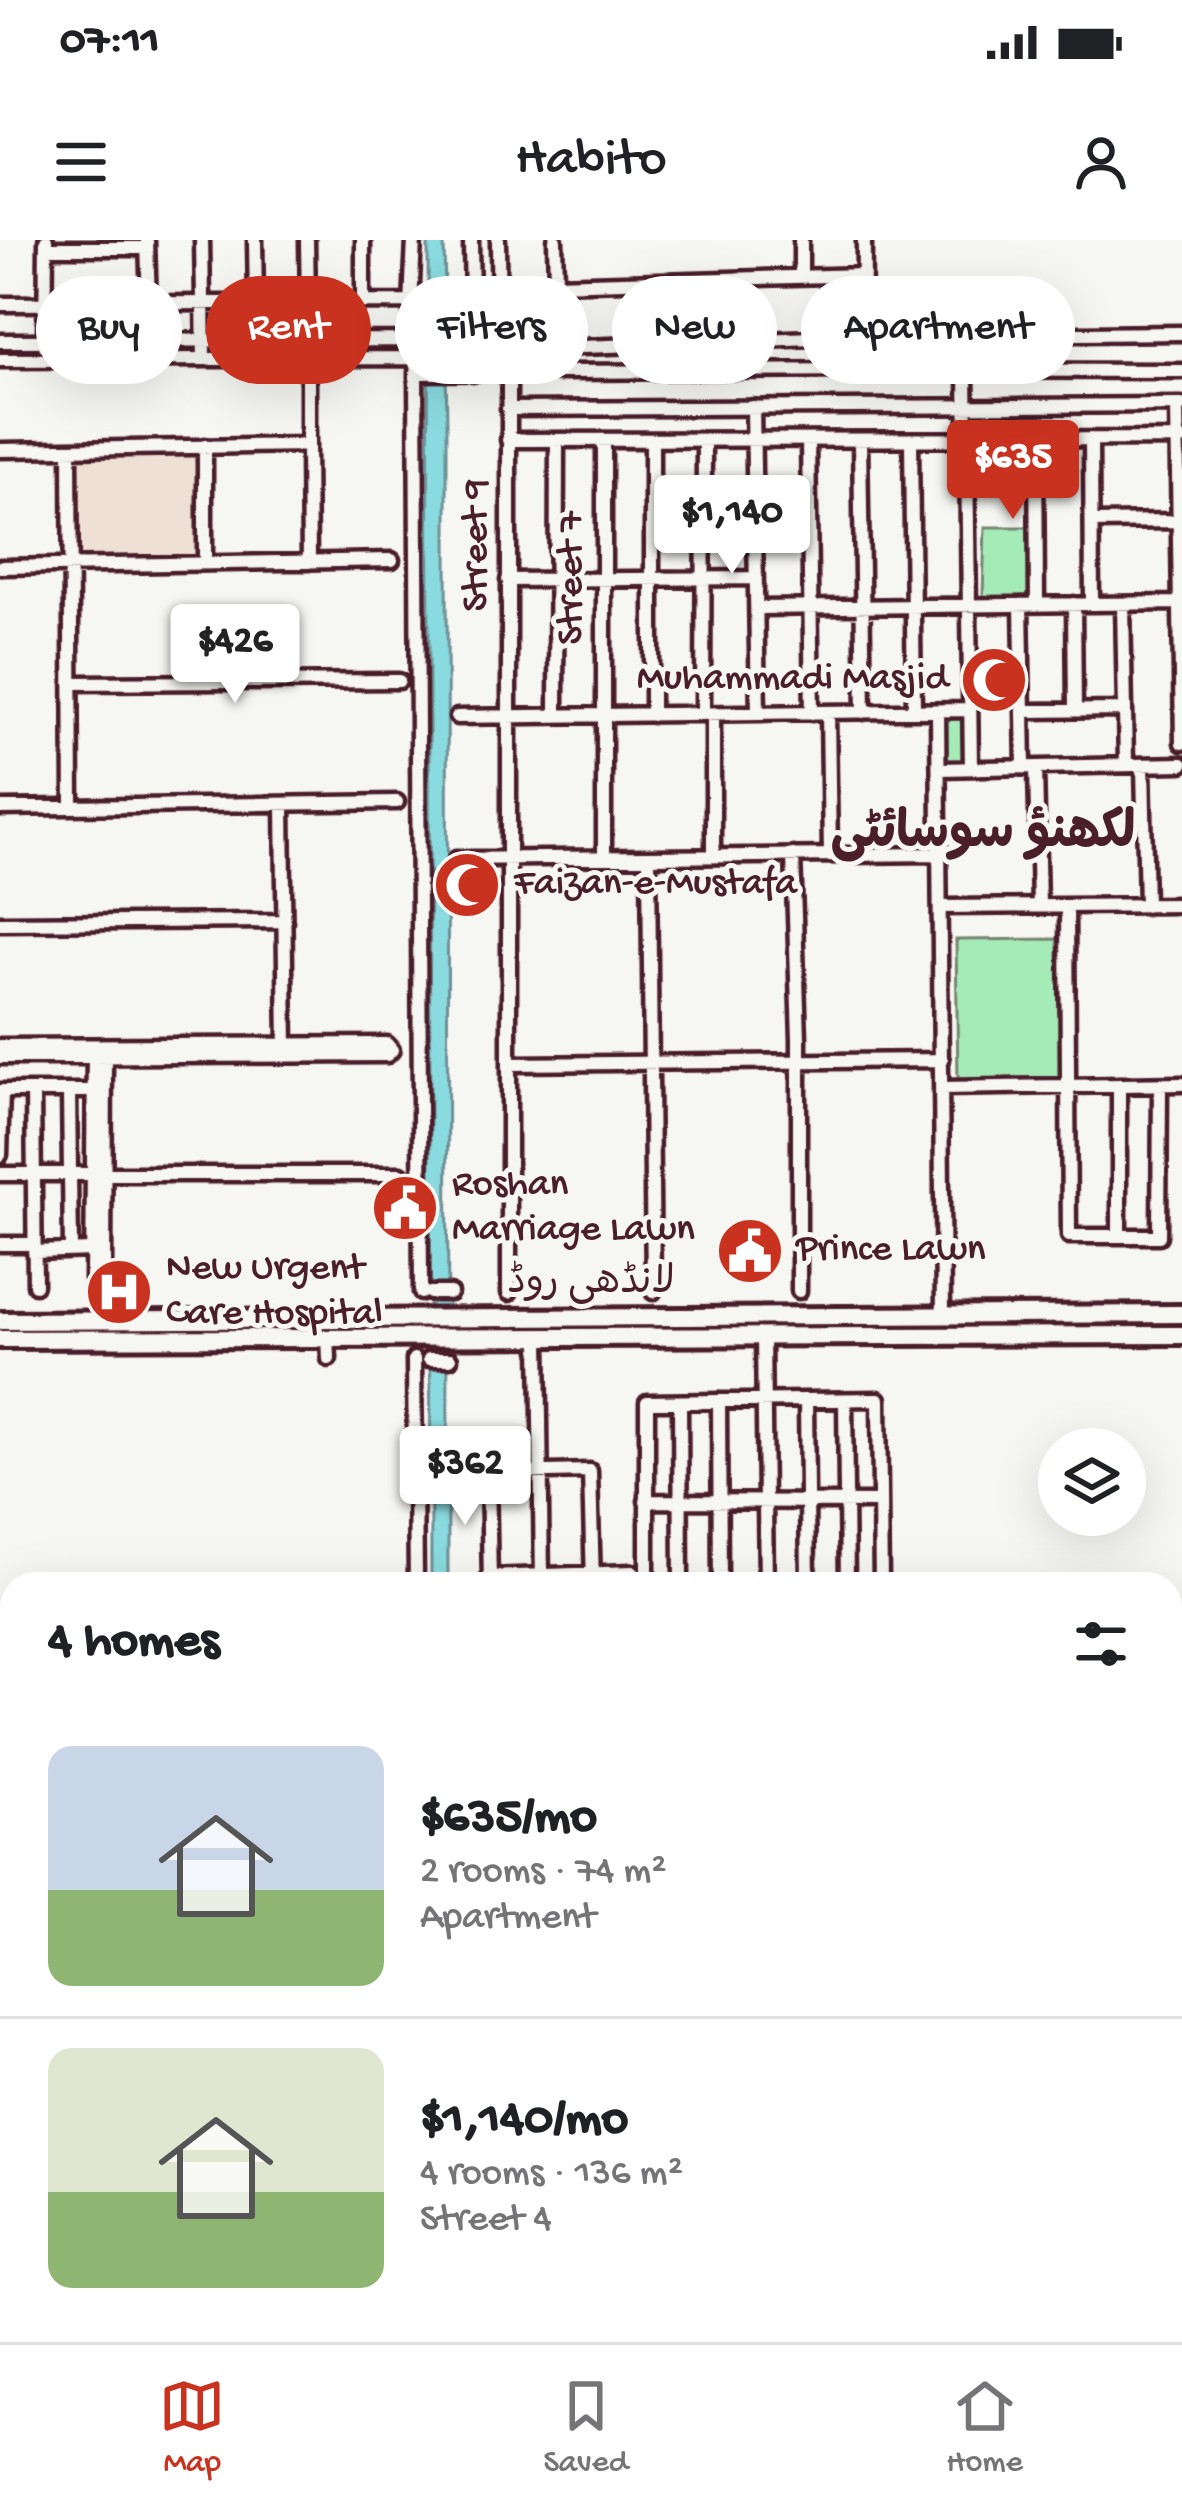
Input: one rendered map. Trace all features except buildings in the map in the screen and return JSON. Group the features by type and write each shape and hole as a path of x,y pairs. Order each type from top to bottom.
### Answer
{"main road":[{"name":"لانڈھی روڈ","path":"0,1321 450,1328 1182,1314"},
{"name":"لانڈھی روڈ","path":"0,1339 328,1337 429,1328"},
{"name":"لانڈھی روڈ","path":"450,1328 539,1336 1182,1335"}],"street":[{"path":"202,240 204,359"},
{"path":"255,240 256,276"},
{"path":"307,240 308,276"},
{"path":"363,240 363,276"},
{"path":"413,240 413,276"},
{"path":"471,240 472,276"},
{"path":"498,240 498,276"},
{"path":"555,240 555,276"},
{"path":"800,240 801,276"},
{"path":"588,283 864,275 864,240"},
{"path":"45,276 46,244 147,244 148,276"},
{"path":"0,304 36,303"},
{"path":"182,303 204,303"},
{"path":"1075,334 1182,333"},
{"path":"588,347 801,338"},
{"path":"182,339 395,340"},
{"path":"0,341 36,340"},
{"path":"0,360 36,359"},
{"path":"182,359 395,367"},
{"path":"588,373 801,371"},
{"path":"1075,371 1182,371"},
{"path":"308,384 309,562"},
{"path":"418,384 425,1293 450,1293"},
{"name":"Street 9","path":"508,1293 509,384"},
{"path":"967,384 970,769"},
{"path":"508,409 1180,405 1182,743"},
{"path":"753,407 758,713"},
{"path":"1091,439 1092,604"},
{"path":"508,440 1180,439"},
{"path":"556,716 557,440"},
{"name":"Street 7","path":"604,440 604,857"},
{"path":"652,440 652,715"},
{"path":"704,440 713,856"},
{"path":"808,440 812,712"},
{"path":"860,440 864,712"},
{"path":"911,440 914,711"},
{"path":"1036,440 1037,605"},
{"path":"0,450 308,445"},
{"path":"205,446 205,563"},
{"path":"70,449 72,807"},
{"path":"1091,522 1179,521"},
{"path":"0,567 392,560"},
{"path":"508,580 756,578"},
{"path":"757,608 1180,603"},
{"path":"1073,604 1076,710"},
{"path":"1124,604 1126,765"},
{"path":"1021,605 1023,711 1039,906"},
{"path":"71,682 399,681"},
{"path":"458,717 969,710"},
{"path":"1023,711 1125,710"},
{"path":"938,711 944,1316"},
{"path":"828,712 830,855"},
{"path":"940,769 1182,764"},
{"path":"1143,765 1146,906"},
{"path":"0,808 397,802"},
{"path":"283,804 286,1050"},
{"path":"456,859 941,854"},
{"path":"793,856 799,1291"},
{"path":"650,857 652,1292"},
{"path":"941,907 1182,905"},
{"path":"1067,906 1069,1236 1159,1236 1160,1084"},
{"path":"0,923 285,921"},
{"path":"0,1046 99,1051 387,1044 392,1049 387,1055 286,1050"},
{"path":"0,1058 99,1051"},
{"path":"99,1051 94,1091 99,1174 104,1276 102,1280 92,1277 99,1174 99,1051"},
{"path":"508,1064 942,1060"},
{"path":"942,1088 1182,1084"},
{"path":"1119,1085 1119,1236"},
{"path":"0,1155 1,1091 94,1091"},
{"path":"33,1092 34,1286"},
{"path":"70,1092 71,1251"},
{"path":"0,1174 401,1174"},
{"path":"0,1244 92,1250"},
{"path":"539,1336 542,1572"},
{"path":"763,1336 766,1572"},
{"path":"328,1337 329,1360"},
{"path":"416,1572 422,1359 450,1359"},
{"path":"647,1572 646,1402 879,1399 881,1572"},
{"path":"806,1400 808,1572"},
{"path":"845,1400 847,1572"},
{"path":"719,1401 720,1572"},
{"path":"680,1402 681,1572"},
{"path":"463,1474 590,1471 593,1572"},
{"path":"488,1472 490,1572"},
{"path":"646,1501 880,1502"}],"shaded area":[{"path":"196,456 196,555 73,557 73,458"}],"green space":[{"path":"985,527 1032,527 1032,607 991,607 983,597"},
{"path":"963,719 964,760 944,760 943,720"},
{"path":"1059,939 1060,1080 958,1081 956,940"}],"water":[{"path":"428,240 444,240 445,276 428,276"},
{"path":"428,384 446,384 448,1572 431,1572"}],"place":[{"name":"Muhammadi Masjid","path":"994,680"},
{"name":"Faizan-e-Mustafa","path":"467,885"},
{"name":"Roshan Marriage Lawn","path":"405,1208"},
{"name":"Prince Lawn","path":"750,1251"},
{"name":"New Urgent Care Hospital","path":"119,1292"}],"district":[{"name":"لکھنؤ سوسائٹی","path":"983,837"}]}
